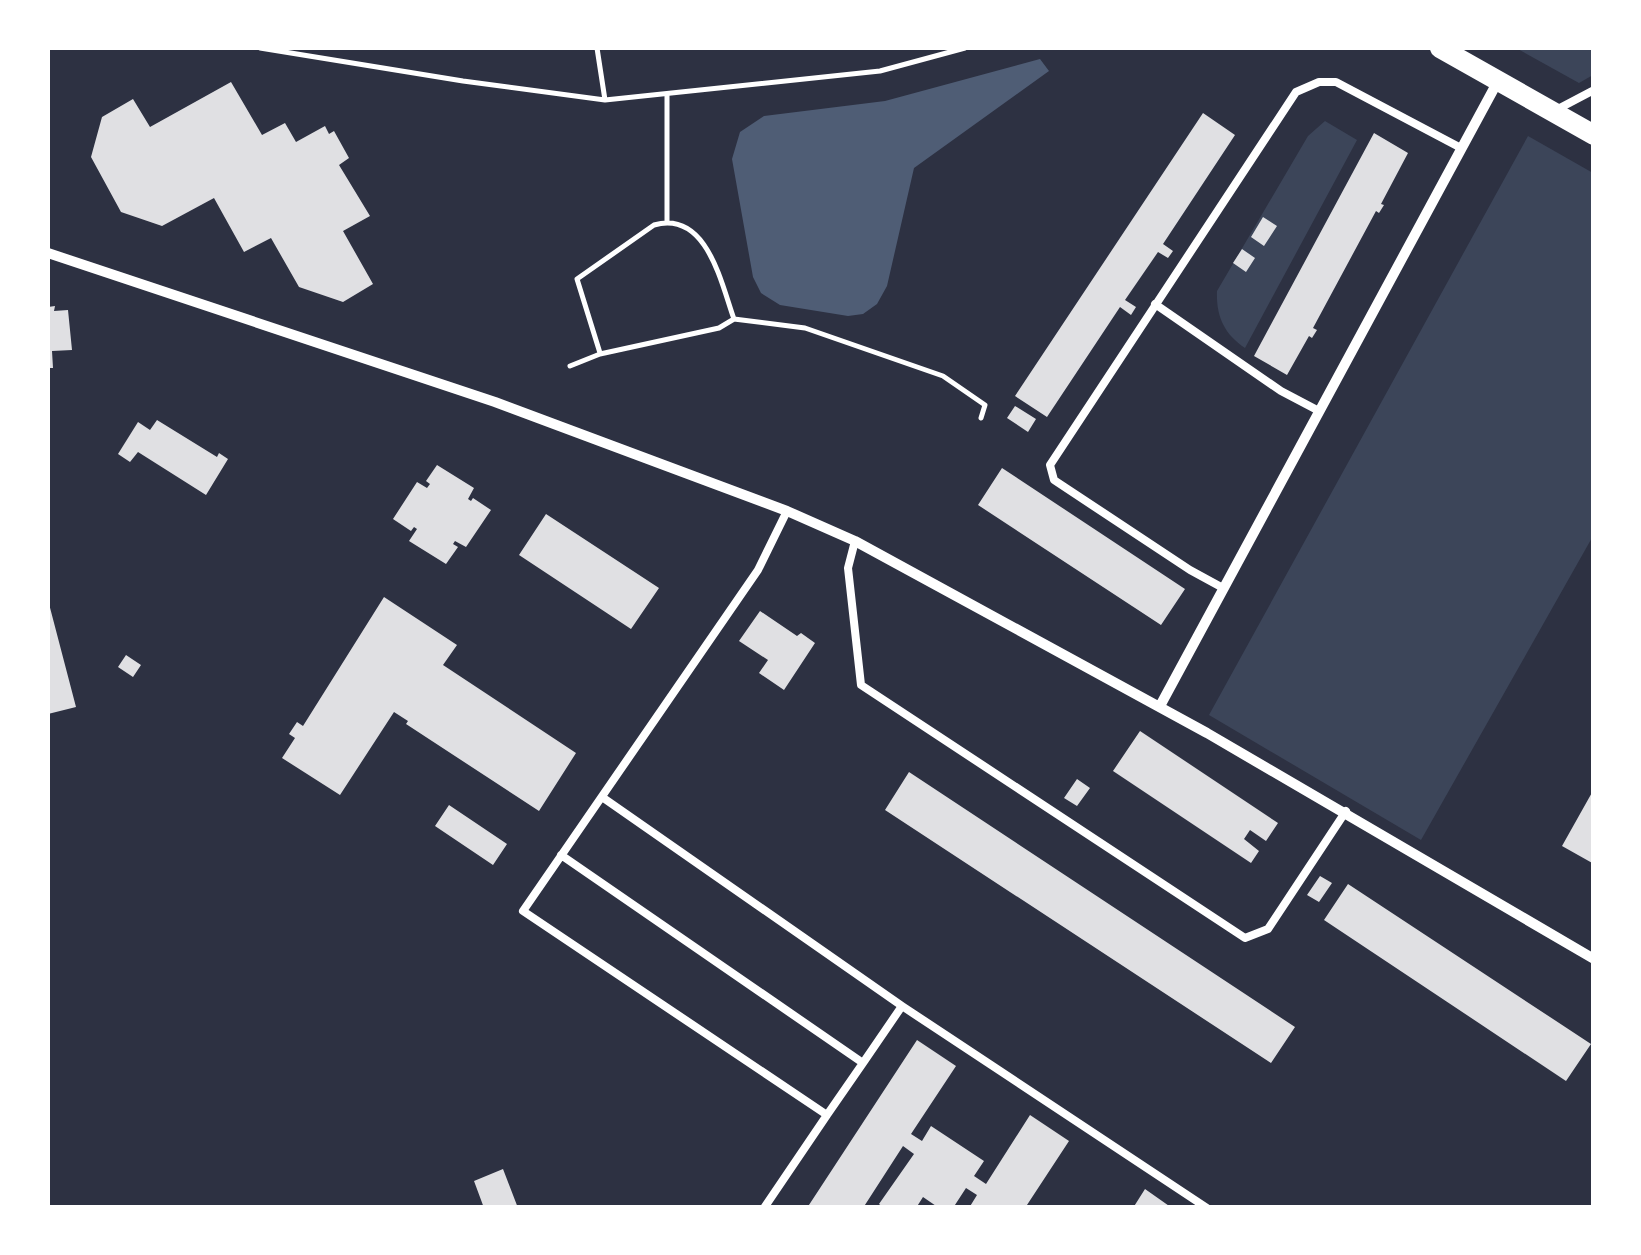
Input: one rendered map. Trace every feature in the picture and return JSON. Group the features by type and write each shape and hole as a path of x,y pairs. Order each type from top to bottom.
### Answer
{"main road":[{"path":"1440,48 1594,135"}],"street":[{"path":"1160,706 1498,81"},
{"path":"48,252 495,402 855,540 1346,811 1594,959"}],"lane":[{"path":"1224,588 1054,480 1050,465 1296,92 1319,82 1336,82 1461,148"},
{"path":"1552,112 1594,90"},
{"path":"1155,304 1281,391 1319,411"},
{"path":"787,511 758,570 523,911 827,1115"},
{"path":"855,540 848,568 861,685 1246,938 1268,929 1346,811"},
{"path":"602,797 902,1006 1208,1208"},
{"path":"561,856 863,1063"},
{"path":"764,1208 902,1006"}],"path":[{"path":"260,48 605,100 880,71 965,48"},
{"path":"597,48 605,100"},
{"path":"667,94 667,222"},
{"path":"600,354 576,279 654,226 667,222 698,234 712,256 734,320"},
{"path":"570,366 600,354 719,328 734,320 805,328 943,376 985,405 981,418"}],"shaded area":[{"path":"1516,48 1593,48 1593,75 1579,83"},
{"path":"1040,59 1049,71 914,168 887,286 877,304 863,314 848,316 780,305 761,293 753,277 732,159 740,132 764,116 885,101"},
{"path":"1325,121 1357,140 1245,348 1223,324 1217,291 1308,136"},
{"path":"1528,136 1593,173 1593,536 1421,840 1209,715"}],"building":[{"path":"231,82 262,135 285,123 296,142 325,126 329,134 334,131 349,158 339,165 370,216 343,231 373,284 343,302 299,287 271,238 244,252 214,198 162,226 121,212 91,157 102,117 133,99 150,127"},
{"path":"1203,113 1235,135 1163,244 1173,251 1168,258 1158,252 1125,300 1136,307 1131,315 1120,307 1047,417 1015,396"},
{"path":"1374,133 1408,153 1381,204 1384,205 1379,213 1376,211 1313,328 1317,330 1312,338 1309,336 1287,375 1254,356"},
{"path":"1263,217 1277,226 1264,246 1251,237"},
{"path":"1242,249 1255,258 1246,272 1233,263"},
{"path":"55,306 54,311 68,310 72,350 52,351 53,368 48,368 48,307"},
{"path":"1015,406 1036,419 1028,432 1007,418"},
{"path":"157,420 217,457 219,453 228,459 206,495 138,452 130,462 118,454 138,422 150,430"},
{"path":"437,465 474,488 468,499 473,498 491,510 466,547 455,541 453,544 458,547 446,564 409,541 417,529 411,531 393,519 417,482 427,488 430,484 426,481"},
{"path":"1002,468 1185,589 1161,625 978,505"},
{"path":"546,514 659,588 631,629 519,555"},
{"path":"384,597 457,645 443,665 576,753 539,811 406,724 408,721 394,712 340,795 282,758 295,738 289,734 297,722 303,726"},
{"path":"48,600 76,707 48,714"},
{"path":"760,611 797,636 801,633 815,643 784,690 759,673 768,660 739,641"},
{"path":"126,655 141,665 133,677 118,667"},
{"path":"1140,731 1278,823 1266,841 1250,830 1244,839 1259,851 1251,863 1113,771"},
{"path":"909,772 1295,1027 1271,1063 885,810"},
{"path":"1077,779 1090,788 1077,806 1064,798"},
{"path":"1594,789 1594,864 1562,846"},
{"path":"449,805 507,844 493,865 435,826"},
{"path":"1320,876 1332,883 1319,902 1307,895"},
{"path":"1348,884 1591,1044 1566,1081 1324,920"},
{"path":"917,1040 956,1066 911,1134 922,1141 931,1126 984,1161 974,1176 986,1184 1030,1115 1069,1141 1025,1208 969,1208 977,1195 966,1188 953,1208 939,1208 923,1197 916,1208 884,1208 879,1204 914,1154 903,1146 863,1208 807,1208"},
{"path":"503,1169 518,1208 484,1208 474,1181"},
{"path":"1145,1189 1172,1208 1133,1208"}]}
